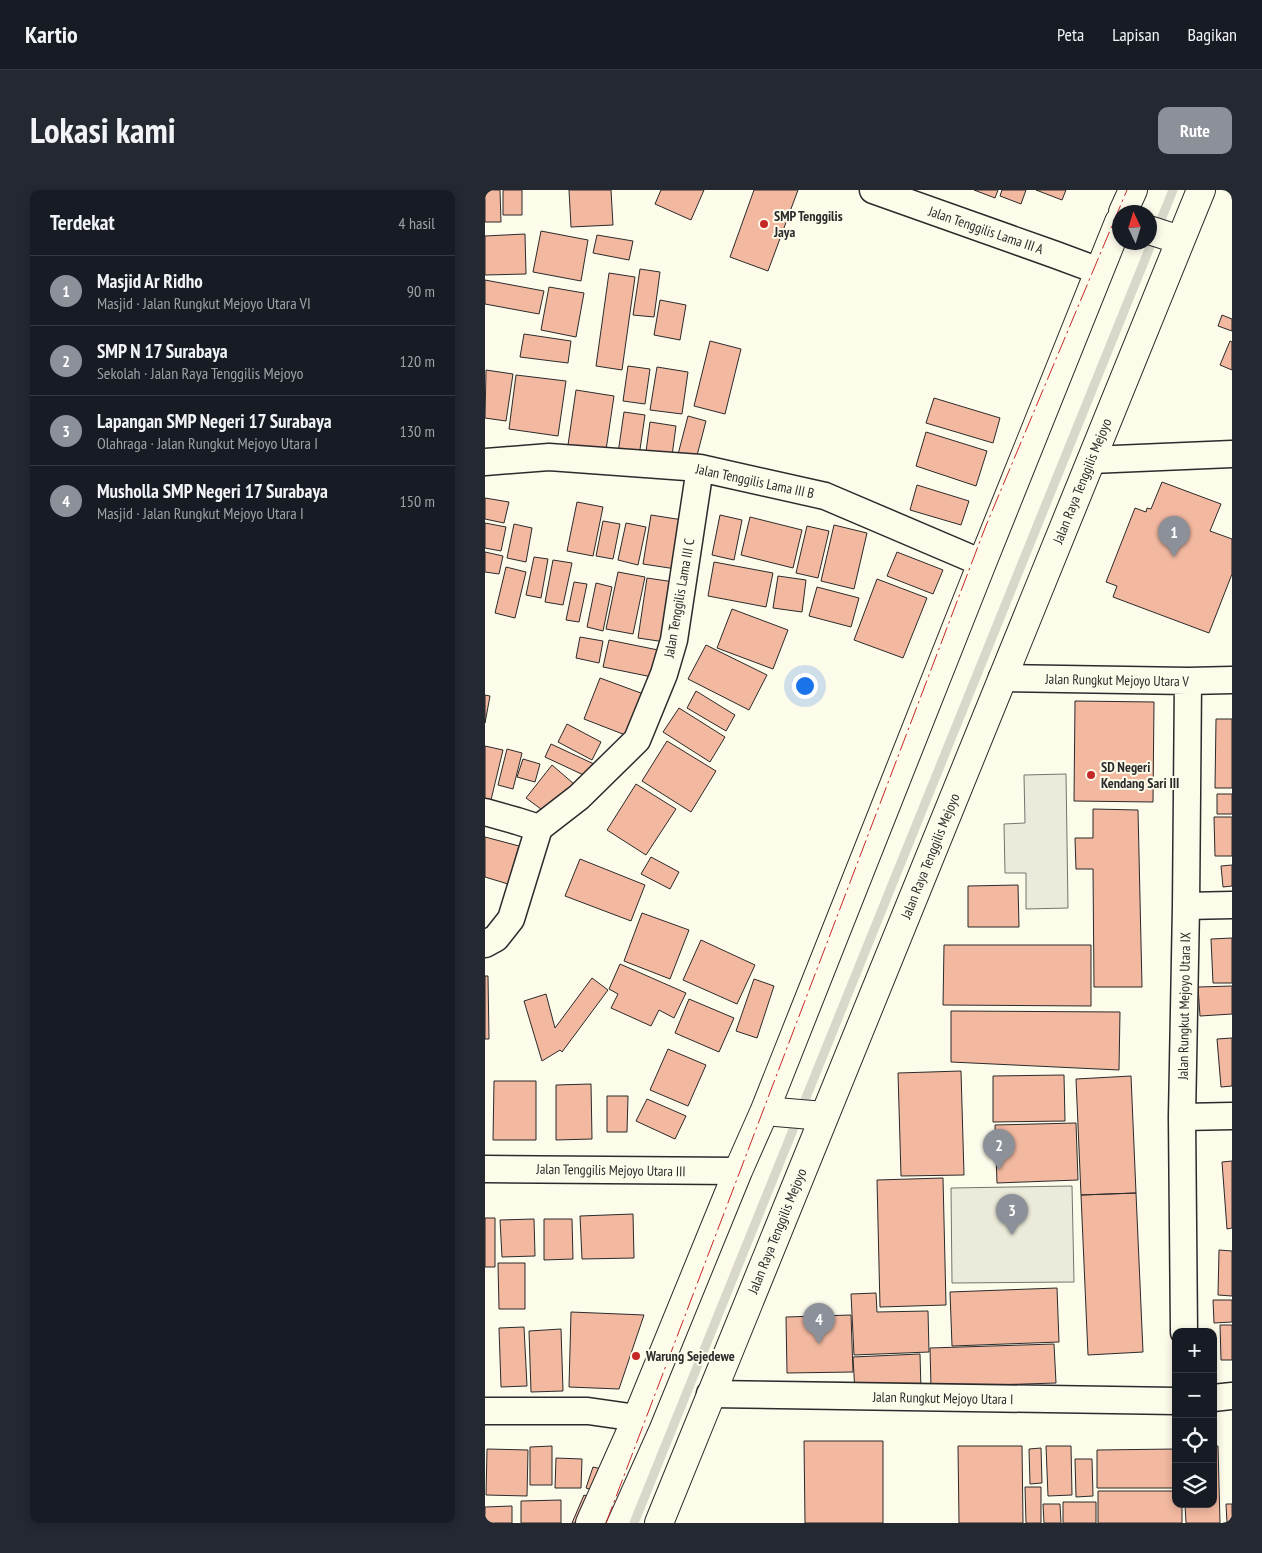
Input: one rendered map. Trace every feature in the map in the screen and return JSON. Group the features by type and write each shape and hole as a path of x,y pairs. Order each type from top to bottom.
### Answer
{"street":[{"name":"Jalan Tenggilis Lama III A","path":"873,190 1099,271"},
{"path":"1126,205 1133,190"},
{"name":"Jalan Raya Tenggilis Mejoyo","path":"659,1523 819,1115 1091,460 1166,236 1201,190"},
{"path":"590,1523 637,1418 738,1171 770,1111 982,563 1112,239"},
{"path":"1091,460 1232,454"},
{"name":"Jalan Tenggilis Lama III B","path":"485,462 549,457 700,468 825,496 982,563"},
{"name":"Jalan Tenggilis Lama III C","path":"539,828 579,798 637,740 664,674 674,640 700,468"},
{"name":"Jalan Rungkut Mejoyo Utara V","path":"1002,678 1232,680"},
{"name":"Jalan Rungkut Mejoyo Utara IX","path":"1184,1328 1182,1117 1188,681"},
{"path":"485,812 539,828 511,919 496,938 485,944"},
{"path":"1186,906 1232,905"},
{"path":"770,1111 819,1115"},
{"path":"1182,1117 1232,1116"},
{"name":"Jalan Tenggilis Mejoyo Utara III","path":"485,1169 738,1171"},
{"name":"Jalan Rungkut Mejoyo Utara I","path":"710,1394 1172,1401"},
{"path":"1217,1398 1232,1396"},
{"path":"485,1410 588,1411 637,1418"}],"shaded area":[{"path":"1066,774 1068,908 1026,909 1026,873 1005,873 1004,824 1025,823 1024,775"},
{"path":"1072,1186 1074,1282 952,1283 951,1188"}],"building":[{"path":"485,190 500,190 501,222 485,222"},
{"path":"503,190 522,190 522,215 503,215"},
{"path":"569,190 611,190 613,225 571,227"},
{"path":"661,190 704,190 691,220 655,204"},
{"name":"SMP Tenggilis Jaya","path":"754,190 798,190 768,271 730,257"},
{"path":"974,190 998,190 995,198"},
{"path":"1002,190 1026,190 1021,204 1000,196"},
{"path":"1036,190 1066,190 1062,200"},
{"path":"541,231 588,240 581,281 533,272"},
{"path":"525,234 526,274 485,275 485,236"},
{"path":"597,235 633,241 629,260 593,253"},
{"path":"640,269 660,272 654,317 633,315"},
{"path":"609,273 635,277 622,370 596,366"},
{"path":"485,280 544,291 539,314 485,304"},
{"path":"549,287 584,293 576,337 541,330"},
{"path":"660,300 686,305 680,340 654,335"},
{"path":"1222,315 1232,319 1232,331 1218,326"},
{"path":"524,334 571,341 568,363 520,357"},
{"path":"710,341 741,349 725,414 694,406"},
{"path":"1230,341 1232,342 1232,370 1220,365"},
{"path":"628,366 650,369 645,404 623,401"},
{"path":"657,367 688,372 682,414 650,410"},
{"path":"486,370 513,374 506,421 485,418"},
{"path":"516,375 566,381 558,436 509,429"},
{"path":"576,390 614,396 606,450 568,445"},
{"path":"934,398 1000,418 993,443 926,423"},
{"path":"624,412 645,415 638,463 617,460"},
{"path":"688,416 706,421 694,467 676,462"},
{"path":"650,422 676,426 671,463 645,459"},
{"path":"926,432 987,451 976,486 916,466"},
{"path":"1162,482 1221,504 1210,531 1232,539 1232,574 1209,633 1113,597 1117,586 1106,582 1135,508 1146,512 1147,508 1151,509"},
{"path":"917,485 969,501 961,525 910,510"},
{"path":"485,498 509,502 504,523 485,519"},
{"path":"577,502 603,507 593,556 567,551"},
{"path":"651,515 683,520 676,569 643,564"},
{"path":"720,515 742,520 734,560 712,555"},
{"path":"750,517 802,530 793,568 741,555"},
{"path":"603,521 620,524 613,559 596,556"},
{"path":"485,523 506,527 501,551 485,548"},
{"path":"626,523 646,527 638,565 618,560"},
{"path":"514,524 532,528 526,562 507,558"},
{"path":"834,525 867,533 854,589 821,581"},
{"path":"807,526 829,531 818,578 796,573"},
{"path":"485,552 503,556 499,574 485,572"},
{"path":"897,552 943,570 933,594 887,576"},
{"path":"534,557 548,559 541,598 526,595"},
{"path":"553,560 572,563 563,605 545,602"},
{"path":"714,562 773,573 766,607 708,596"},
{"path":"506,567 526,572 515,618 495,613"},
{"path":"618,572 645,577 633,634 606,629"},
{"path":"778,576 806,580 802,612 773,608"},
{"path":"647,578 681,583 672,643 638,638"},
{"path":"877,579 927,598 903,658 854,640"},
{"path":"574,582 587,584 579,622 566,620"},
{"path":"596,583 612,587 603,631 587,627"},
{"path":"817,587 859,598 851,627 809,616"},
{"path":"732,609 788,630 773,669 717,648"},
{"path":"580,637 603,641 599,663 576,658"},
{"path":"609,640 663,651 657,678 603,667"},
{"path":"706,645 767,675 749,710 688,679"},
{"path":"600,678 649,696 633,738 584,719"},
{"path":"696,691 735,715 726,731 687,708"},
{"path":"485,695 490,696 485,723"},
{"path":"1075,701 1154,702 1153,802 1074,801"},
{"path":"679,708 725,737 710,762 663,732"},
{"path":"1216,719 1232,719 1232,788 1215,788"},
{"path":"567,724 601,742 592,760 558,742"},
{"path":"667,741 716,771 691,812 642,781"},
{"path":"551,744 596,765 590,778 545,757"},
{"path":"485,746 503,750 490,804 485,803"},
{"path":"507,749 522,753 513,789 498,785"},
{"path":"523,759 540,764 535,782 517,777"},
{"path":"552,765 574,784 549,815 526,798"},
{"path":"636,784 676,809 646,855 607,830"},
{"path":"1217,794 1232,794 1232,814 1217,814"},
{"path":"1093,809 1138,810 1142,987 1094,987 1093,869 1076,869 1075,838 1093,838"},
{"path":"1214,817 1232,817 1232,856 1215,856"},
{"path":"485,837 519,846 508,884 485,877"},
{"path":"651,857 679,872 670,889 641,874"},
{"path":"580,859 645,885 631,921 565,896"},
{"path":"1232,865 1232,886 1223,887 1221,866"},
{"path":"1018,885 1019,927 968,927 968,886"},
{"path":"642,913 689,930 670,979 624,961"},
{"path":"1232,938 1232,983 1213,983 1211,939"},
{"path":"701,940 755,965 737,1004 683,980"},
{"path":"944,945 1091,945 1091,1006 943,1005"},
{"path":"620,964 686,993 674,1018 659,1010 651,1026 611,1008 618,994 609,989"},
{"path":"485,976 488,976 489,1039 485,1039"},
{"path":"592,978 608,990 562,1052 560,1050 542,1061 524,1001 546,994 555,1028"},
{"path":"754,979 774,986 757,1038 736,1031"},
{"path":"1232,986 1232,1014 1200,1016 1198,987"},
{"path":"689,999 734,1018 719,1052 675,1033"},
{"path":"951,1011 1120,1012 1119,1070 951,1062"},
{"path":"1232,1038 1232,1086 1221,1087 1217,1039"},
{"path":"668,1049 706,1065 688,1106 650,1090"},
{"path":"961,1071 964,1175 901,1176 898,1073"},
{"path":"1064,1075 1065,1121 993,1122 993,1076"},
{"path":"1131,1076 1136,1193 1081,1195 1076,1079"},
{"path":"494,1081 536,1081 536,1140 493,1140"},
{"path":"591,1084 592,1139 556,1140 556,1085"},
{"path":"607,1096 628,1096 627,1132 607,1132"},
{"path":"647,1099 686,1116 675,1139 636,1121"},
{"path":"1076,1123 1078,1180 997,1183 995,1125"},
{"path":"1232,1161 1232,1228 1227,1229 1222,1162"},
{"path":"943,1178 946,1305 880,1307 877,1180"},
{"path":"1136,1193 1143,1352 1088,1355 1081,1195"},
{"path":"633,1214 634,1258 582,1259 580,1216"},
{"path":"485,1218 495,1218 495,1267 485,1267"},
{"path":"534,1219 535,1256 502,1257 500,1220"},
{"path":"544,1219 572,1219 573,1259 544,1260"},
{"path":"1219,1250 1232,1251 1232,1296 1218,1295"},
{"path":"498,1263 525,1263 525,1309 499,1309"},
{"path":"1057,1288 1059,1342 952,1346 950,1292"},
{"path":"876,1293 877,1312 928,1311 929,1352 854,1355 851,1294"},
{"path":"1213,1300 1232,1300 1232,1322 1214,1323"},
{"path":"571,1312 644,1315 619,1389 569,1387"},
{"path":"851,1315 853,1372 787,1373 786,1317"},
{"path":"1220,1325 1232,1325 1232,1360 1221,1360"},
{"path":"524,1327 527,1386 501,1387 499,1328"},
{"path":"561,1329 563,1391 531,1392 529,1331"},
{"path":"1054,1344 1056,1383 931,1387 930,1348"},
{"path":"920,1354 921,1390 855,1393 853,1357"},
{"path":"804,1441 883,1441 883,1523 805,1523"},
{"path":"552,1446 552,1485 530,1485 530,1447"},
{"path":"958,1446 1022,1446 1023,1523 959,1523"},
{"path":"1046,1446 1071,1446 1072,1495 1048,1496"},
{"path":"1218,1446 1220,1523 1186,1523 1185,1508 1217,1508"},
{"path":"1041,1448 1042,1483 1030,1484 1029,1449"},
{"path":"487,1449 528,1450 527,1496 486,1495"},
{"path":"1172,1449 1172,1488 1097,1488 1097,1450"},
{"path":"556,1458 582,1459 581,1488 555,1488"},
{"path":"1075,1459 1092,1459 1093,1496 1076,1497"},
{"path":"593,1467 606,1470 599,1492 586,1488"},
{"path":"1025,1487 1041,1487 1041,1523 1026,1523"},
{"path":"1098,1491 1172,1491 1172,1508 1182,1508 1182,1523 1098,1523"},
{"path":"584,1495 597,1500 587,1523 572,1523"},
{"path":"561,1500 561,1523 521,1523 521,1501"},
{"path":"1063,1502 1096,1502 1096,1523 1063,1523"},
{"path":"1043,1504 1060,1504 1061,1523 1044,1523"},
{"path":"1226,1504 1232,1504 1232,1523 1227,1523"},
{"path":"512,1506 512,1523 485,1523 485,1507"}],"waterway":[{"path":"634,1523 1173,190"}],"power":[{"path":"606,1523 985,528 1127,190"}],"place":[{"name":"SMP Tenggilis Jaya","path":"764,224"},
{"name":"Masjid Ar Ridho","path":"1174,557"},
{"name":"SD Negeri Kendang Sari III","path":"1091,775"},
{"name":"SMP N 17 Surabaya","path":"999,1170"},
{"name":"Lapangan SMP Negeri 17 Surabaya","path":"1012,1235"},
{"name":"Musholla SMP Negeri 17 Surabaya","path":"819,1344"},
{"name":"Warung Sejedewe","path":"636,1356"}]}
